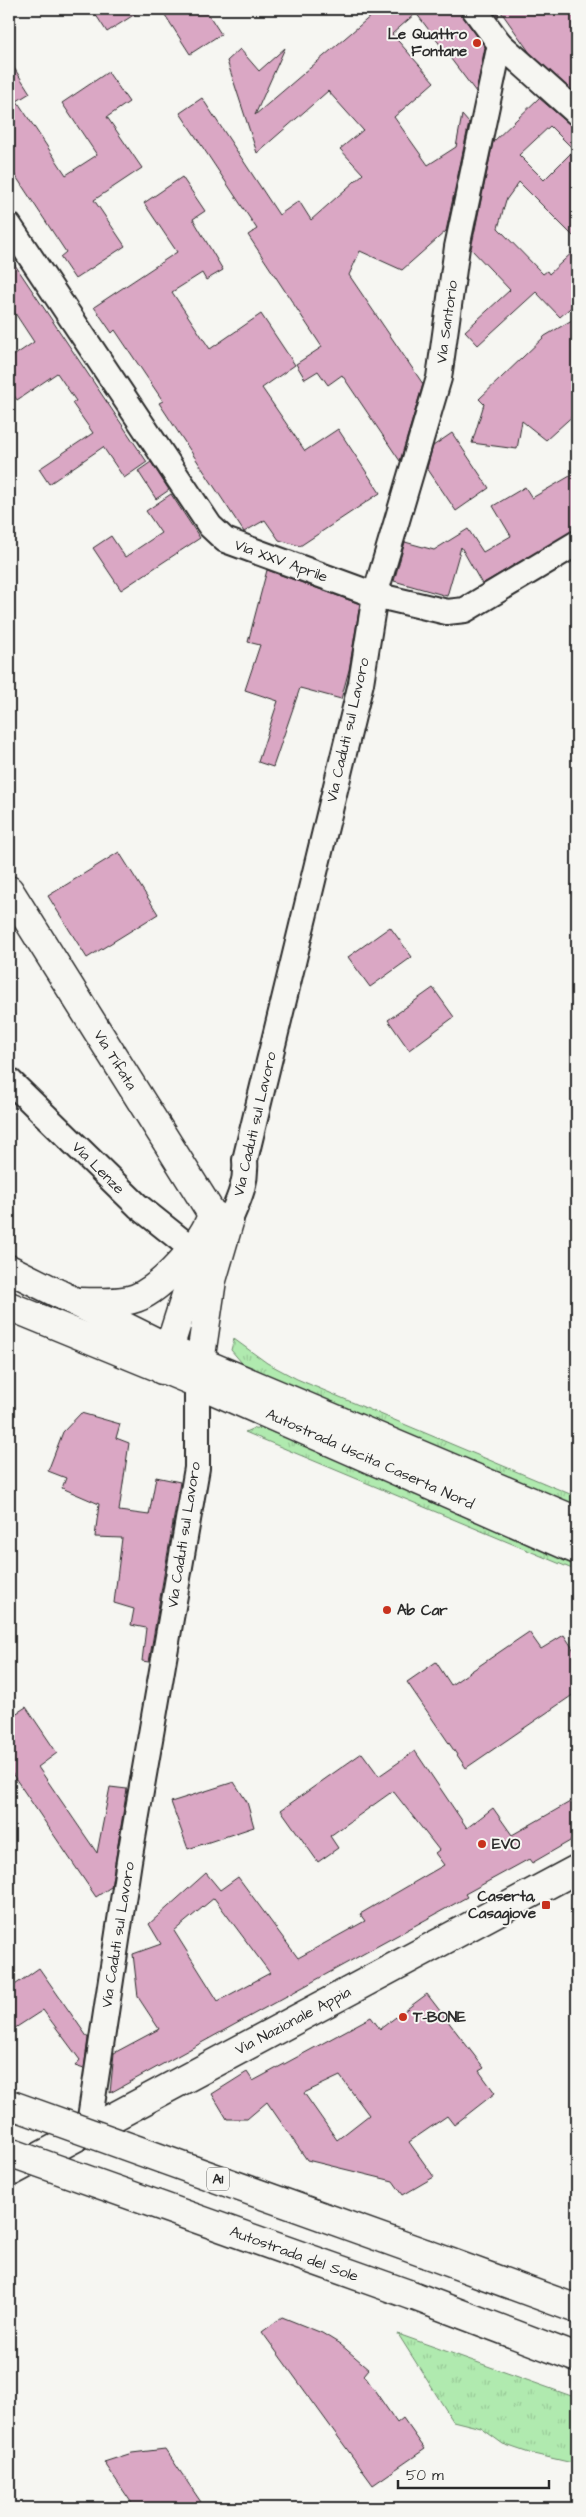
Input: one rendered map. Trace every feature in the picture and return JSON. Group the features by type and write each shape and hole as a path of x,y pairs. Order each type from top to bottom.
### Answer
{"main road":[{"name":"Via Tifata","path":"9,890 207,1245"},
{"name":"Autostrada Uscita Caserta Nord","path":"79,1302 136,1298 155,1287 207,1245"},
{"path":"183,1359 207,1245"},
{"name":"Via Caduti sul Lavoro","path":"183,1359 207,1245"},
{"name":"Autostrada Uscita Caserta Nord","path":"9,1269 79,1302 183,1359 577,1550"},
{"name":"Autostrada Uscita Caserta Nord","path":"9,1306 60,1327 183,1359 577,1521"},
{"name":"Via Nazionale Appia","path":"9,2173 577,1869"},
{"name":"A1","path":"9,2104 577,2309"},
{"name":"Autostrada del Sole","path":"9,2152 414,2296 577,2358"}],"street":[{"path":"474,9 500,44 577,113"},
{"name":"Via Santorio","path":"375,595 439,378 457,247 500,44"},
{"name":"Via XXV Aprile","path":"9,225 210,526 225,540 375,595 447,612 465,610 577,543"},
{"name":"Via Caduti sul Lavoro","path":"207,1245 240,1197 246,1176 246,1160 361,683 375,595"},
{"name":"Via Lenze","path":"9,1080 138,1206 207,1245"},
{"name":"Via Caduti sul Lavoro","path":"88,2131 129,1861 197,1468 183,1359"}],"green space":[{"path":"234,1339 267,1363 297,1379 577,1497 577,1510 252,1375 231,1350"},
{"path":"254,1428 265,1429 577,1562 577,1571 245,1432"},
{"path":"398,2334 577,2398 577,2464 529,2453 503,2444 481,2428 453,2421"}],"building":[{"path":"92,9 143,9 107,32"},
{"path":"174,9 205,9 221,34 190,54 165,15"},
{"path":"379,9 461,9 463,17 485,47 476,92 416,13 392,34 434,82 394,117 428,165 456,147 462,115 469,123 446,231 402,270 360,251 349,275 423,384 400,461 342,375 328,385 318,371 305,379 296,364 322,347 248,235 257,229 180,113 202,98 279,215 299,201 311,220 363,174 340,149 363,130 328,91 257,153 227,61 240,49 259,71 285,48 255,115"},
{"path":"491,9 499,9 498,18"},
{"path":"499,9 577,9 577,95 530,53"},
{"path":"9,60 30,93 17,101 66,175 97,155 62,103 108,72 129,102 107,117 142,168 94,200 125,246 75,279 60,257 66,252 9,166"},
{"path":"539,98 568,123 577,126 577,240 519,182 506,200 498,228 543,274 547,271 549,274 577,248 577,302 560,317 536,292 478,345 465,331 510,290 471,249 493,142","holes":["550,126 574,150 544,180 519,155"]},
{"path":"182,177 205,211 193,219 223,270 206,280 202,273 172,292 210,349 261,314 295,365 262,388 305,451 338,429 380,493 300,546 279,540 265,520 244,532 159,403 163,401 115,330 112,333 94,307 177,252 144,203"},
{"path":"9,256 147,462 124,478 103,447 49,484 39,469 93,433 72,403 76,401 57,373 17,400 9,388 9,359 34,342 9,304"},
{"path":"577,317 577,412 546,440 522,421 517,449 472,443 484,404 479,399 545,336"},
{"path":"452,433 489,488 456,511 427,468 433,446"},
{"path":"151,462 169,490 156,499 138,471"},
{"path":"577,472 576,529 482,584 461,547 447,596 394,581 405,542 434,550 468,529 483,552 511,536 493,506 525,487 532,498"},
{"path":"171,494 200,538 121,590 93,548 111,536 125,557 161,533 146,511"},
{"path":"267,570 360,604 349,670 341,699 300,688 273,767 258,762 278,701 245,690 260,645 248,642"},
{"path":"119,852 158,914 87,958 48,896"},
{"path":"390,927 412,957 370,987 348,957"},
{"path":"433,988 454,1017 409,1050 388,1020"},
{"path":"81,1413 120,1424 116,1438 129,1443 119,1511 149,1515 156,1477 180,1482 149,1662 142,1661 146,1628 131,1625 134,1609 114,1603 122,1538 95,1537 99,1504 62,1488 66,1478 48,1471 63,1432"},
{"path":"529,1632 541,1649 564,1635 577,1655 577,1692 466,1768 407,1682 436,1662 451,1685"},
{"path":"26,1707 57,1753 38,1767 97,1853 110,1787 127,1789 111,1887 96,1897 9,1769 9,1718"},
{"path":"415,1751 467,1828 493,1808 512,1835 577,1798 577,1837 532,1863 529,1859 465,1894 467,1897 110,2093 114,2053 159,2029 138,1997 133,1954 161,1944 149,1924 206,1873 220,1890 238,1877 298,1958 365,1921 360,1914 444,1865 435,1853 439,1850 393,1791 330,1836 338,1848 318,1862 281,1810 362,1753 379,1776","holes":["214,1898 270,1973 218,2001 174,1931"]},
{"path":"234,1782 247,1802 254,1827 188,1849 171,1802"},
{"path":"39,1968 88,2038 84,2069 75,2066 80,2060 43,2010 9,2032 9,1989"},
{"path":"427,1994 484,2068 479,2071 495,2093 454,2125 447,2116 409,2142 434,2177 403,2195 393,2181 307,2160 267,2102 247,2119 227,2119 212,2094 247,2072 253,2081 371,2017 380,2029","holes":["340,2076 369,2115 337,2140 304,2093"]},
{"path":"282,2317 322,2333 340,2344 369,2369 364,2375 397,2423 403,2418 425,2449 373,2485 262,2332"},
{"path":"165,2449 205,2508 135,2508 104,2462 132,2453"}],"place":[{"name":"Le Quattro Fontane","path":"477,43"},
{"name":"Ab Car","path":"387,1610"},
{"name":"EVO","path":"482,1844"},
{"name":"Caserta, Casagiove","path":"546,1905"},
{"name":"T-BONE","path":"403,2017"}]}
